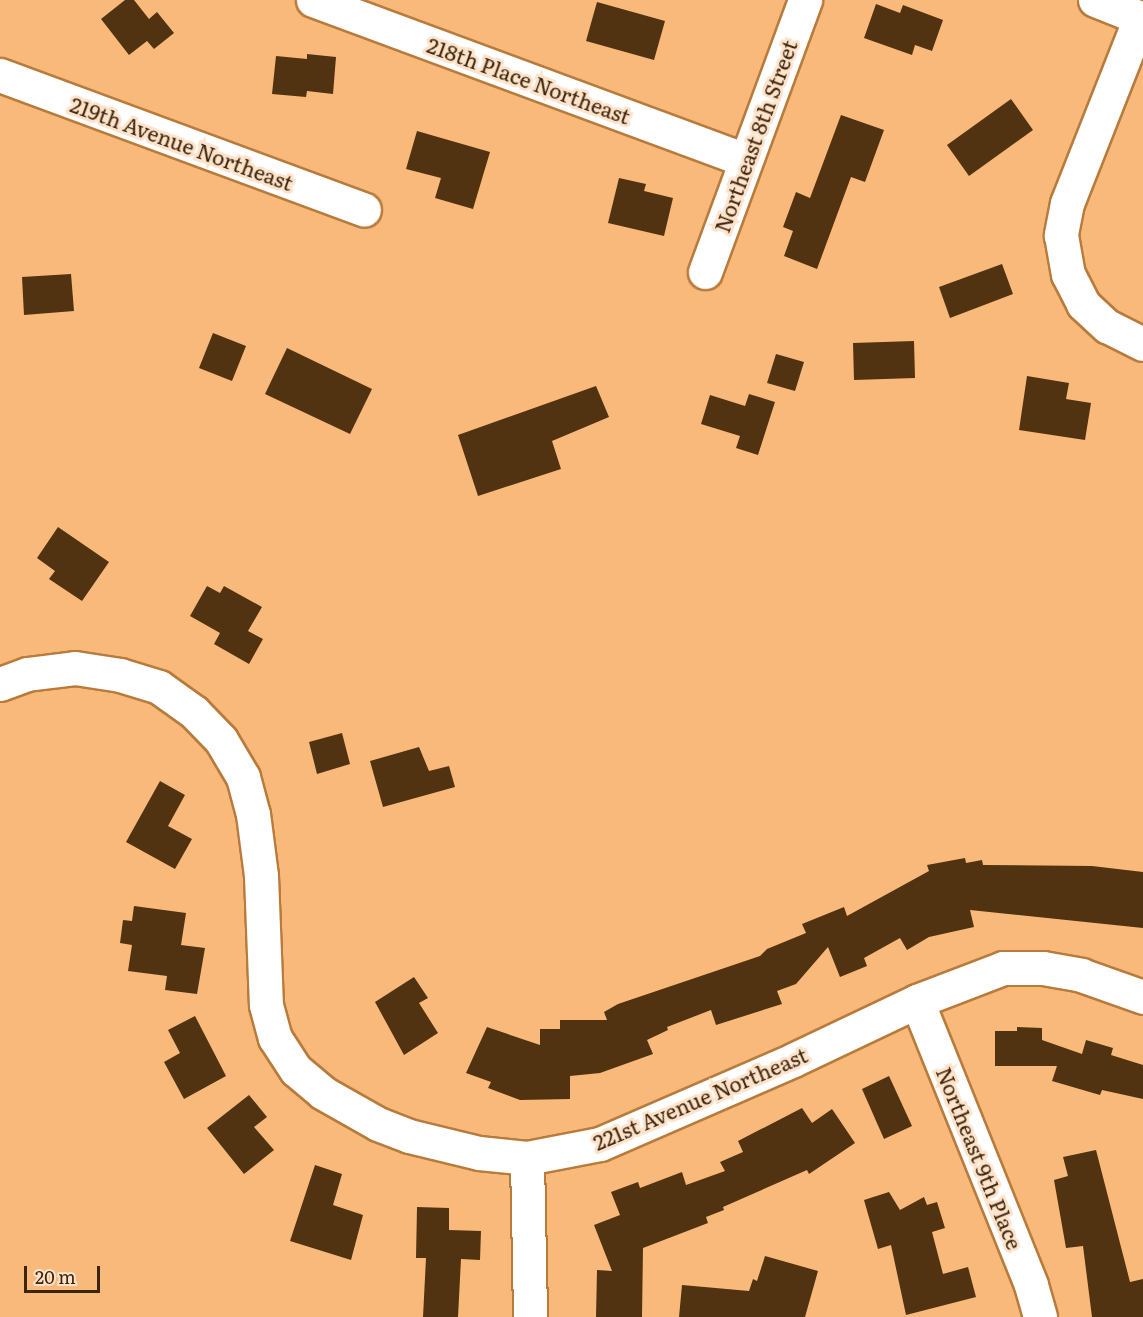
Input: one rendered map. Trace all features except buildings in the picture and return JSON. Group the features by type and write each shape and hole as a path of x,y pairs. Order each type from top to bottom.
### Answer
{"street":[{"name":"218th Place Northeast","path":"313,0 745,160"},
{"name":"Northeast 8th Street","path":"705,272 805,0"},
{"path":"1095,0 1141,18 1067,203 1061,235 1068,274 1083,304 1107,326 1143,344"},
{"name":"219th Avenue Northeast","path":"0,75 364,210"},
{"name":"221st Avenue Northeast","path":"0,684 27,674 75,668 120,675 159,687 194,712 221,740 243,777 254,814 261,876 266,1005 275,1038 296,1070 323,1093 378,1124 409,1136 479,1153 527,1158 600,1144 793,1060 917,1001 1003,968 1043,968 1081,975 1143,997"},
{"name":"Northeast 9th Place","path":"917,1001 1032,1286 1040,1317"},
{"path":"527,1158 530,1317"}]}
